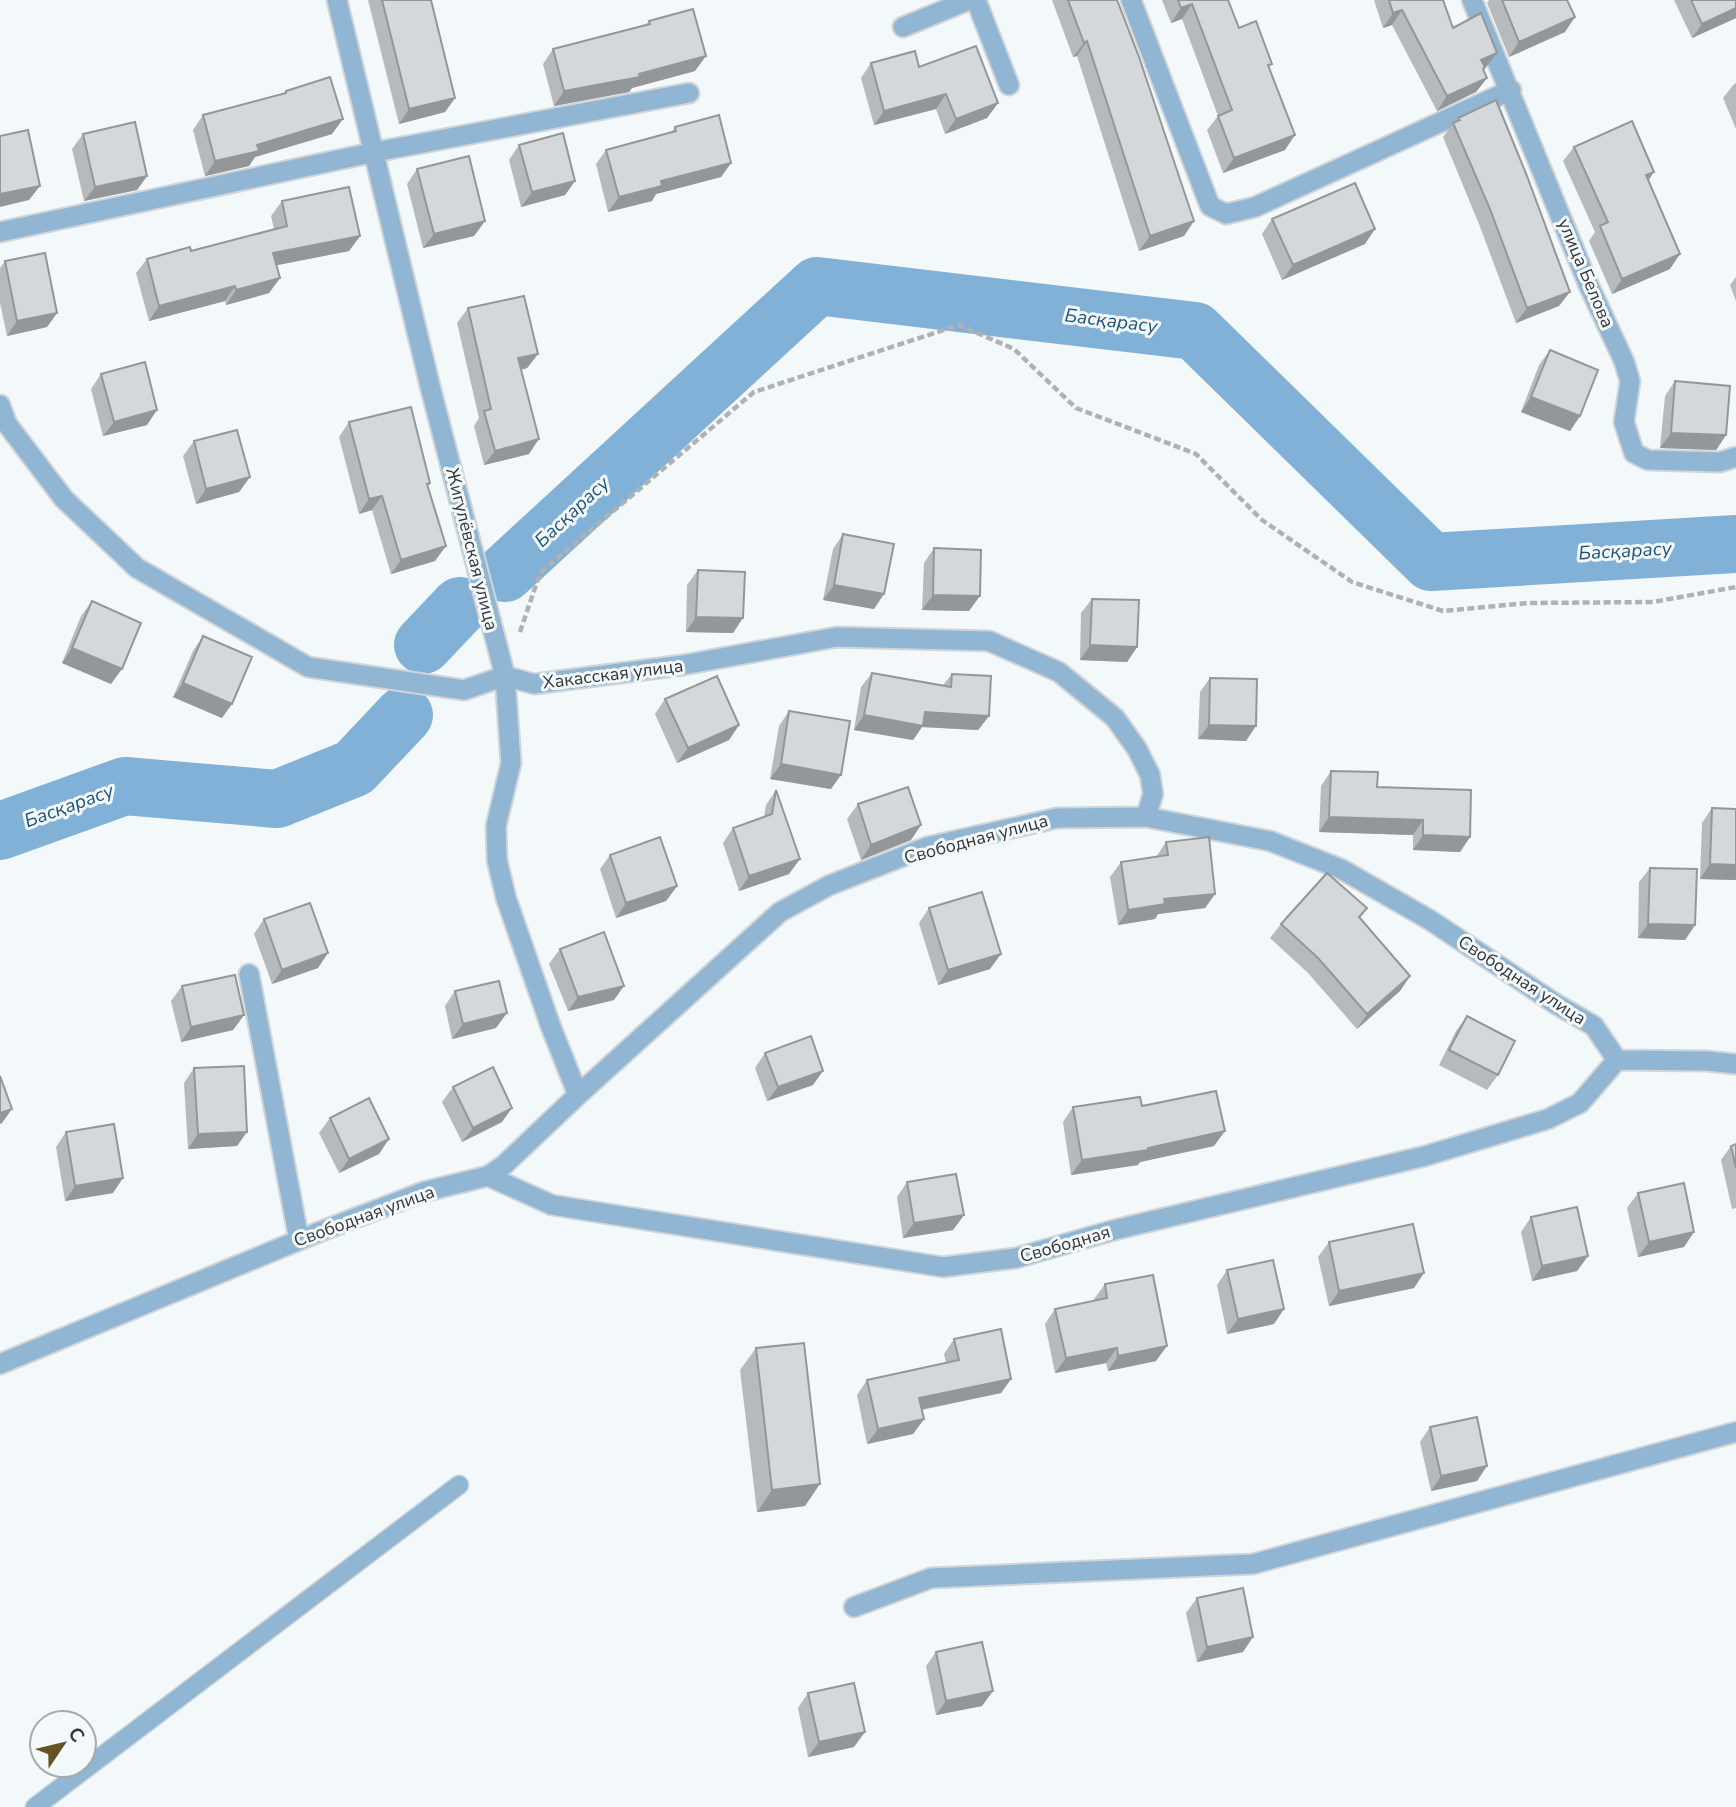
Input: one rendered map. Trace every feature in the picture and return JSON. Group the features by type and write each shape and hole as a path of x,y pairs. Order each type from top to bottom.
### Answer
{"street":[{"name":"Жигулёвская улица","path":"337,0 431,390 505,676 511,764 496,826 497,860 506,898 578,1095"},
{"path":"903,27 969,0"},
{"path":"976,0 1009,85"},
{"path":"1131,0 1210,206 1226,214 1255,207 1511,90"},
{"name":"улица Белова","path":"1472,0 1589,286 1624,361 1630,381 1624,422 1634,453 1648,460 1672,461 1720,462 1736,457"},
{"path":"0,232 375,152 689,93"},
{"path":"0,405 7,424 64,499 137,568 308,667 464,690 505,676"},
{"name":"Хакасская улица","path":"505,676 534,684 683,665 837,636 989,641 1059,671 1115,718 1138,749 1150,775 1153,794 1146,817"},
{"name":"Свободная улица","path":"0,1364 299,1240 423,1192 488,1176 504,1165 780,912 830,885 928,847 1057,818 1146,817 1269,841 1341,869 1430,920 1556,1004 1594,1026 1617,1060"},
{"path":"249,974 299,1240"},
{"path":"1617,1060 1707,1060 1736,1064"},
{"name":"Свободная","path":"488,1176 552,1205 943,1268 1016,1258 1114,1230 1425,1156 1548,1119 1580,1103 1617,1060"},
{"path":"854,1607 931,1578 1253,1564 1736,1432"}],"lane":[{"path":"35,1807 459,1485"}],"path":[{"path":"505,676 540,573 754,392 959,325 1014,349 1076,408 1196,454 1262,520 1352,582 1443,611 1528,603 1653,602 1736,587"}],"building":[{"path":"382,0 431,0 455,98 409,109"},
{"path":"1068,0 1117,0 1194,221 1150,236 1087,41 1084,43"},
{"path":"1178,0 1228,0 1239,28 1256,21 1272,64 1268,65 1295,135 1234,158 1218,116 1232,110 1192,4 1181,8"},
{"path":"1389,0 1443,0 1453,28 1481,13 1497,53 1481,60 1487,78 1447,96 1402,10 1393,13"},
{"path":"1502,0 1567,0 1575,17 1519,42"},
{"path":"1691,0 1736,0 1736,8 1702,24"},
{"path":"693,9 706,56 639,74 640,77 564,91 553,49 650,24 649,21"},
{"path":"976,46 998,103 956,119 946,94 884,111 871,63 915,51 919,67"},
{"path":"330,77 343,119 257,145 259,151 215,161 203,115 286,93"},
{"path":"1496,100 1570,292 1527,308 1490,209 1453,123"},
{"path":"719,115 731,163 661,181 662,186 619,197 606,150 676,131 675,127"},
{"path":"1632,121 1654,172 1646,175 1680,254 1622,279 1600,226 1608,222 1574,147"},
{"path":"135,122 147,176 95,187 83,134"},
{"path":"28,130 40,186 0,194 0,136"},
{"path":"563,133 575,181 532,192 519,145"},
{"path":"469,156 485,221 434,234 417,169"},
{"path":"1355,183 1375,229 1293,265 1272,219"},
{"path":"349,187 360,236 273,253 280,278 236,290 235,286 159,306 147,259 190,247 191,251 287,226 282,201"},
{"path":"45,253 57,313 17,321 5,261"},
{"path":"524,296 538,354 518,358 539,439 495,451 484,411 491,409 468,308"},
{"path":"1550,350 1598,370 1580,416 1531,397"},
{"path":"145,362 157,410 114,422 101,374"},
{"path":"1675,381 1730,386 1726,435 1671,433"},
{"path":"411,407 430,483 427,484 446,546 401,560 382,496 369,499 349,422"},
{"path":"237,430 250,477 206,489 194,441"},
{"path":"843,534 894,544 884,594 834,585"},
{"path":"934,548 981,550 980,596 933,595"},
{"path":"698,570 745,572 743,618 696,617"},
{"path":"1092,599 1139,600 1137,647 1090,645"},
{"path":"92,601 141,623 122,669 72,648"},
{"path":"203,636 252,657 232,704 183,683"},
{"path":"872,673 951,687 952,674 991,676 989,716 925,712 923,726 864,715"},
{"path":"717,676 739,725 688,748 665,699"},
{"path":"1210,678 1257,679 1256,726 1209,725"},
{"path":"789,711 850,721 841,775 781,764"},
{"path":"1331,771 1378,772 1377,787 1471,790 1470,837 1423,835 1423,820 1329,817"},
{"path":"908,787 921,825 871,845 858,804"},
{"path":"776,790 800,859 749,876 733,828 772,814"},
{"path":"1712,808 1736,809 1736,865 1710,864"},
{"path":"660,837 677,886 626,903 610,855"},
{"path":"1209,837 1215,894 1164,899 1165,904 1128,910 1121,862 1168,855 1166,842"},
{"path":"1650,868 1697,869 1695,925 1648,924"},
{"path":"1327,873 1367,908 1359,917 1410,976 1367,1014 1318,958 1281,924"},
{"path":"982,892 1001,954 948,970 929,908"},
{"path":"310,903 328,953 282,970 264,919"},
{"path":"604,932 624,986 578,997 560,949"},
{"path":"235,975 244,1015 191,1027 182,986"},
{"path":"499,981 507,1013 463,1024 455,991"},
{"path":"1467,1016 1515,1041 1498,1075 1449,1050"},
{"path":"811,1036 823,1071 778,1087 765,1053"},
{"path":"244,1066 247,1132 198,1134 194,1068"},
{"path":"493,1067 512,1108 473,1128 453,1087"},
{"path":"0,1076 12,1109 0,1113"},
{"path":"1216,1091 1225,1131 1148,1150 1082,1160 1073,1107 1140,1097 1142,1106"},
{"path":"369,1098 389,1139 349,1159 330,1118"},
{"path":"114,1124 123,1178 75,1186 66,1132"},
{"path":"1736,1144 1736,1168 1731,1146"},
{"path":"956,1174 964,1215 914,1223 907,1182"},
{"path":"1684,1183 1694,1232 1649,1242 1638,1193"},
{"path":"1577,1207 1588,1256 1542,1266 1531,1217"},
{"path":"1413,1224 1424,1273 1339,1291 1329,1242"},
{"path":"1273,1260 1284,1309 1238,1319 1227,1270"},
{"path":"1153,1275 1167,1346 1118,1356 1117,1348 1066,1358 1055,1309 1107,1298 1105,1284"},
{"path":"1001,1329 1011,1379 919,1398 924,1419 878,1429 867,1380 959,1360 954,1339"},
{"path":"804,1343 820,1484 772,1490 756,1348"},
{"path":"1477,1417 1487,1466 1441,1476 1430,1427"},
{"path":"1243,1588 1253,1637 1207,1647 1197,1598"},
{"path":"982,1642 993,1691 946,1701 936,1652"},
{"path":"854,1683 865,1732 819,1742 808,1693"}],"waterway":[{"name":"Басқарасу","path":"505,573 817,286 1195,331 1431,562 1736,544"},
{"name":"Басқарасу","path":"423,645 460,606"},
{"name":"Басқарасу","path":"0,831 125,786 277,799 354,768 404,715"}]}
